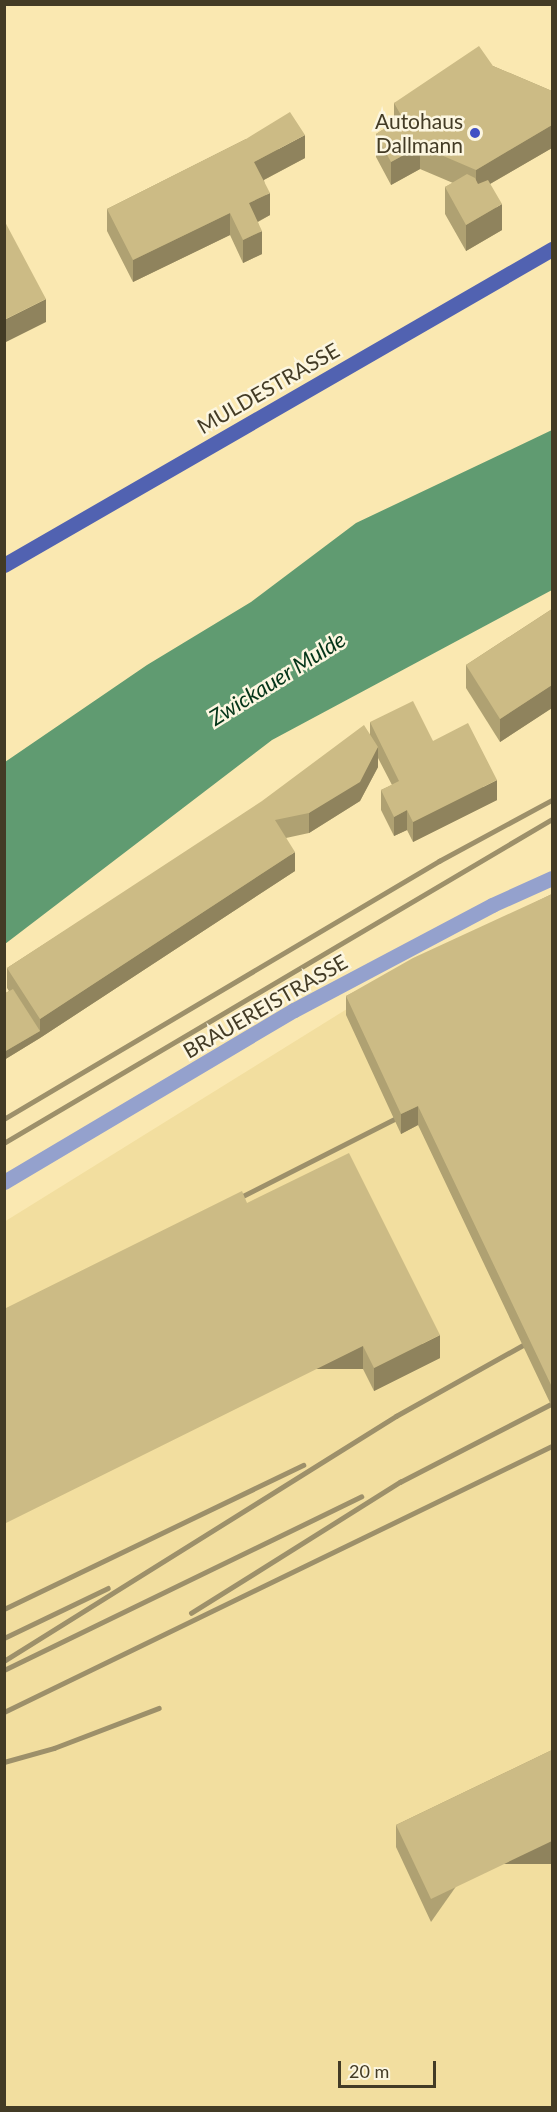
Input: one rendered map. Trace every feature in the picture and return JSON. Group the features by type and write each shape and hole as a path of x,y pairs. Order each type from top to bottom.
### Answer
{"main road":[{"name":"MULDESTRASSE","path":"4,565 552,249"}],"street":[{"name":"BRAUEREISTRASSE","path":"4,1182 294,1010 492,905 552,878"}],"shaded area":[{"path":"552,908 552,2107 5,2107 4,1222 392,981"}],"water":[{"name":"Zwickauer Mulde","path":"552,430 552,590 272,740 5,944 5,762 147,665 251,602 356,523"}],"building":[{"name":"Autohaus Dallmann","path":"479,46 493,66 552,91 552,125 476,170 420,146 391,162 376,134 402,117 394,103"},
{"path":"290,112 305,135 254,162 270,193 249,203 262,231 243,240 230,213 133,260 107,209 246,139"},
{"path":"467,174 475,178 478,184 488,180 502,204 466,225 445,187"},
{"path":"4,220 46,299 4,320"},
{"path":"552,609 552,685 500,719 466,665"},
{"path":"413,701 433,741 468,723 497,780 413,822 407,810 394,817 381,790 399,781 370,722"},
{"path":"364,725 378,747 360,782 309,813 275,820 295,852 40,1019 7,968 262,801"},
{"path":"552,894 552,1387 418,1106 401,1114 346,996 413,958"},
{"path":"13,989 40,1031 4,1052 4,994"},
{"path":"349,1153 440,1335 374,1368 363,1346 4,1524 4,1309 242,1191 247,1203"},
{"path":"552,1750 552,1841 431,1899 396,1825"}],"railway":[{"path":"4,1119 439,861 552,800"},
{"path":"4,1143 552,819"},
{"path":"229,1203 408,1112"},
{"path":"4,1661 396,1416 523,1345"},
{"path":"191,1613 400,1482 551,1404"},
{"path":"4,1712 552,1446"},
{"path":"4,1609 303,1465"},
{"path":"4,1670 361,1497"},
{"path":"4,1638 108,1588"},
{"path":"4,1762 54,1748 159,1708"}],"place":[{"name":"Autohaus Dallmann","path":"475,133"}]}
